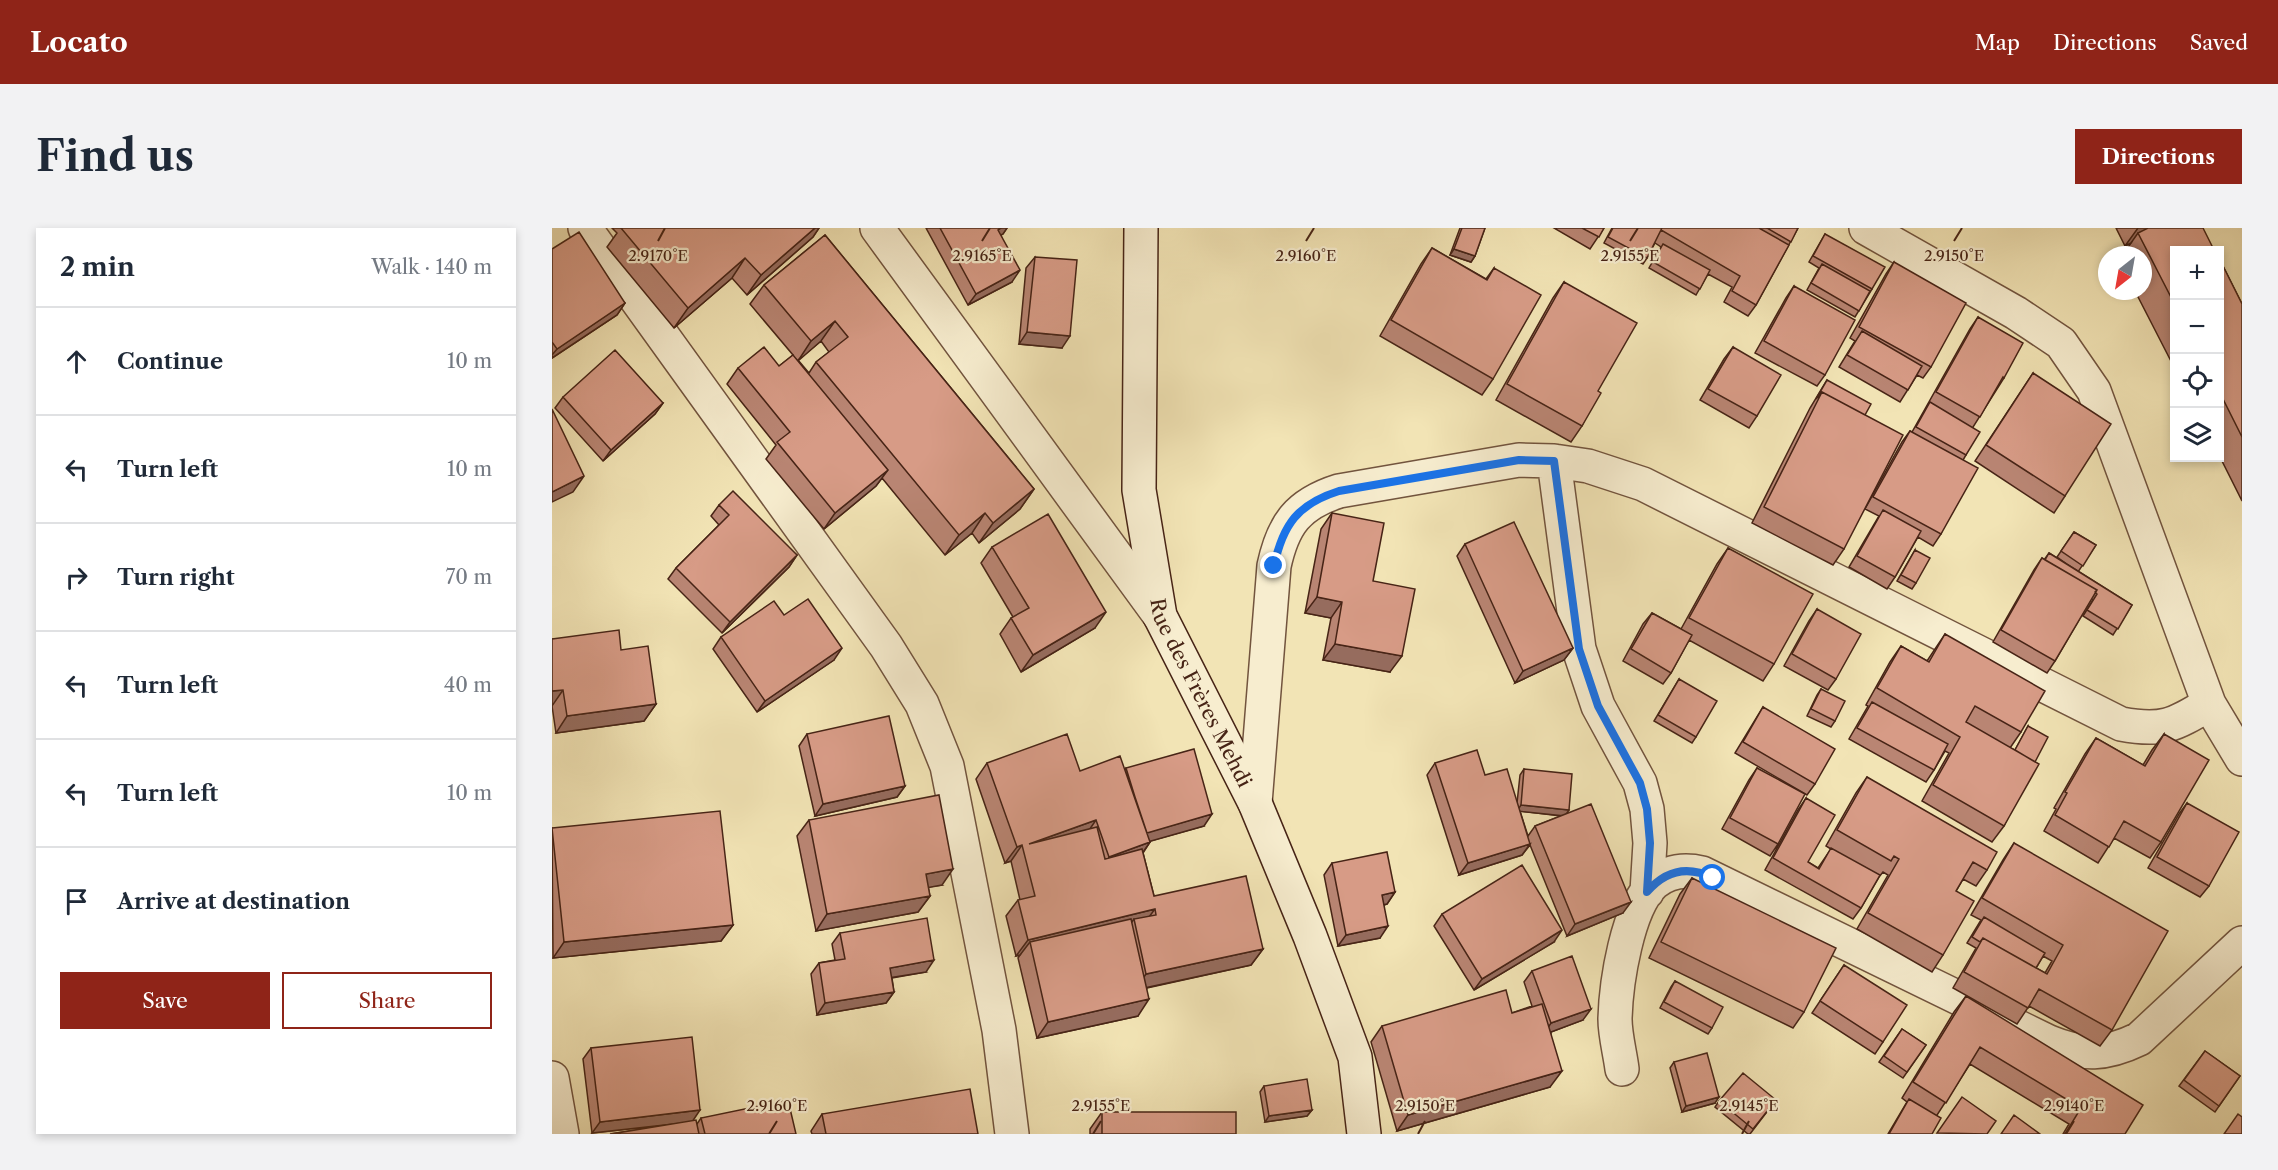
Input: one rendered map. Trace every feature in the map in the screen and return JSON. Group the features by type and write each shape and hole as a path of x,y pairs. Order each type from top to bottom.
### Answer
{"street":[{"path":"585,228 886,646 922,704 947,766 999,1030 1012,1134"},
{"path":"878,228 1160,616"},
{"name":"Rue des Frères Mehdi","path":"1141,228 1139,490 1160,616 1255,803 1310,936 1355,1057 1364,1134"},
{"path":"1866,228 2016,313 2061,343 2094,391 2209,704 2242,759"},
{"path":"1255,803 1274,566 1278,544 1289,523 1304,507 1321,497 1339,491 1519,460 1554,461 1588,466 1643,484 2121,724 2155,728 2175,724 2209,704"},
{"path":"1554,461 1579,649 1598,706 1640,783 1647,809 1650,843 1647,892"},
{"path":"1622,1069 1615,1021 1618,982 1624,952 1633,922 1647,892 1660,879 1677,871 1690,870 1702,873 2049,1042 2066,1049 2085,1052 2112,1050 2139,1039 2242,943"},
{"path":"552,1078 562,1134"}],"building":[{"path":"621,228 815,228 761,275 745,258 688,308"},
{"path":"940,228 1001,228 998,230 1020,270 976,294"},
{"path":"1462,228 1485,228 1475,256 1454,249"},
{"path":"1582,228 1604,228 1599,237"},
{"path":"1613,228 1662,228 1647,258 1608,237"},
{"path":"1662,228 1759,228 1789,245 1756,305 1732,291 1740,276 1661,230"},
{"path":"1767,228 1798,228 1791,242"},
{"path":"2148,228 2203,228 2212,246 2170,246 2170,295 2152,260 2152,246 2145,246 2138,233"},
{"path":"579,232 625,303 557,349 552,342 552,249"},
{"path":"1825,234 1885,267 1872,289 1813,256"},
{"path":"825,235 1034,489 993,523 985,513 959,535 816,362 848,337 835,321 811,341 764,285"},
{"path":"1663,244 1710,270 1700,289 1653,262"},
{"path":"1432,248 1487,280 1494,268 1541,295 1493,379 1391,320"},
{"path":"1035,257 1077,260 1070,336 1027,332"},
{"path":"1894,262 1966,303 1931,367 1859,327"},
{"path":"1822,264 1870,291 1859,311 1811,283"},
{"path":"2224,268 2242,304 2242,437 2224,401"},
{"path":"1564,282 1637,323 1598,391 1601,393 1582,426 1507,384"},
{"path":"1794,286 1855,320 1825,375 1764,341"},
{"path":"1978,317 2023,343 1980,417 1936,392"},
{"path":"1862,331 1922,366 1908,390 1847,355"},
{"path":"764,347 779,366 793,355 888,470 835,513 777,442 790,432 738,368"},
{"path":"1733,347 1781,375 1757,416 1708,389"},
{"path":"615,350 663,403 611,450 563,397"},
{"path":"2033,373 2111,424 2065,496 1986,445"},
{"path":"1827,380 1871,404 1865,415 1822,392 1816,399"},
{"path":"1822,392 1903,435 1844,549 1764,507"},
{"path":"1930,402 1980,432 1966,455 1916,427"},
{"path":"552,409 584,476 552,492"},
{"path":"1910,431 1978,468 1941,534 1873,497"},
{"path":"733,491 797,555 730,622 676,568 729,515 719,505"},
{"path":"1883,510 1921,531 1895,577 1857,556"},
{"path":"1332,513 1384,523 1373,581 1415,589 1402,656 1335,644 1342,602 1317,597"},
{"path":"1048,514 1106,612 1033,655 1011,618 1029,608 992,547"},
{"path":"1514,522 1573,648 1523,671 1465,544"},
{"path":"2074,532 2096,545 2083,566 2061,551"},
{"path":"1728,548 1813,594 1774,664 1689,618"},
{"path":"1915,550 1930,558 1916,583 1901,575"},
{"path":"2049,553 2132,605 2118,629 2087,610 2097,590 2045,560"},
{"path":"2042,558 2097,590 2055,661 2001,630"},
{"path":"808,599 842,648 765,701 721,637 774,601 784,615"},
{"path":"1817,609 1861,634 1836,679 1792,654"},
{"path":"1652,613 1692,635 1671,673 1631,649"},
{"path":"619,630 621,650 648,646 656,704 567,716 563,690 552,691 552,639"},
{"path":"1945,634 2045,691 2021,732 1975,706 1966,722 2039,764 2004,826 1933,785 1960,737 1877,688 1901,646 1929,662"},
{"path":"1679,679 1717,701 1696,737 1658,715"},
{"path":"1821,689 1845,701 1835,721 1811,709"},
{"path":"1872,702 1948,744 1934,770 1857,728"},
{"path":"1763,707 1835,749 1815,784 1743,742"},
{"path":"889,716 905,786 823,804 807,734"},
{"path":"2028,726 2048,737 2035,762 2015,750"},
{"path":"1067,734 1080,771 1120,756 1150,842 1109,857 1096,820 1029,844 1097,827 1105,859 1142,849 1154,896 1246,876 1263,949 1146,974 1134,919 1156,915 1155,909 1028,940 1018,900 1035,896 1022,845 1017,847 987,763"},
{"path":"2164,734 2209,760 2161,842 2124,821 2109,847 2055,815 2067,793 2065,792 2096,738 2145,766"},
{"path":"1194,749 1212,814 1147,833 1126,768"},
{"path":"1477,750 1485,775 1507,769 1530,844 1468,863 1435,763"},
{"path":"1757,768 1805,794 1778,844 1730,818"},
{"path":"1524,769 1572,774 1569,810 1521,805"},
{"path":"1867,777 1997,852 1987,870 1973,862 1956,891 1974,901 1943,955 1868,913 1899,859 1894,856 1891,861 1837,830"},
{"path":"939,795 953,869 926,874 930,896 827,914 809,820"},
{"path":"1806,798 1835,815 1808,862 1819,869 1831,848 1880,875 1861,908 1773,858"},
{"path":"2187,803 2239,832 2209,886 2157,857"},
{"path":"1591,804 1631,902 1575,924 1535,826"},
{"path":"720,811 733,925 564,942 552,828"},
{"path":"2014,843 2168,931 2112,1030 2039,989 2028,1008 1964,972 1983,938 2047,974 2063,945 1982,898"},
{"path":"1387,852 1395,892 1382,895 1388,926 1346,935 1332,863"},
{"path":"1522,865 1562,930 1482,979 1442,914"},
{"path":"1692,878 1836,948 1804,1012 1661,942"},
{"path":"1984,917 2045,953 2036,968 1983,938 1980,942 1972,937"},
{"path":"927,918 934,960 890,968 894,992 825,1003 819,963 845,959 840,933"},
{"path":"1131,919 1149,999 1048,1022 1030,942"},
{"path":"1572,956 1591,1009 1551,1023 1532,971"},
{"path":"1844,965 1907,1005 1883,1042 1820,1001"},
{"path":"1675,981 1723,1007 1712,1028 1664,1002"},
{"path":"1506,990 1512,1013 1542,1004 1562,1071 1408,1115 1382,1026"},
{"path":"1966,996 2143,1105 2125,1134 2065,1134 2081,1108 1980,1047 1946,1103 1913,1082"},
{"path":"1902,1029 1926,1045 1907,1072 1884,1056"},
{"path":"692,1037 700,1110 600,1122 591,1048"},
{"path":"2205,1051 2240,1076 2219,1106 2184,1080"},
{"path":"1707,1053 1719,1097 1686,1106 1674,1062"},
{"path":"1743,1073 1776,1100 1753,1129 1719,1101"},
{"path":"1307,1079 1312,1110 1269,1116 1264,1086"},
{"path":"970,1089 978,1134 826,1134 822,1114"},
{"path":"1962,1097 1996,1121 1987,1134 1937,1133"},
{"path":"1909,1099 1941,1118 1932,1134 1889,1134"},
{"path":"788,1100 796,1134 705,1134 701,1118"},
{"path":"1102,1112 1236,1112 1236,1134 1102,1134"},
{"path":"2238,1114 2242,1117 2242,1134 2224,1134"},
{"path":"2014,1115 2040,1134 2001,1134"},
{"path":"696,1120 699,1134 611,1134"}],"route":[{"path":"1274,566 1278,544 1289,523 1304,507 1321,497 1339,491 1519,460 1554,461 1579,649 1598,706 1640,783 1647,809 1650,843 1647,892 1655,882 1677,871 1690,870 1713,878"}]}
